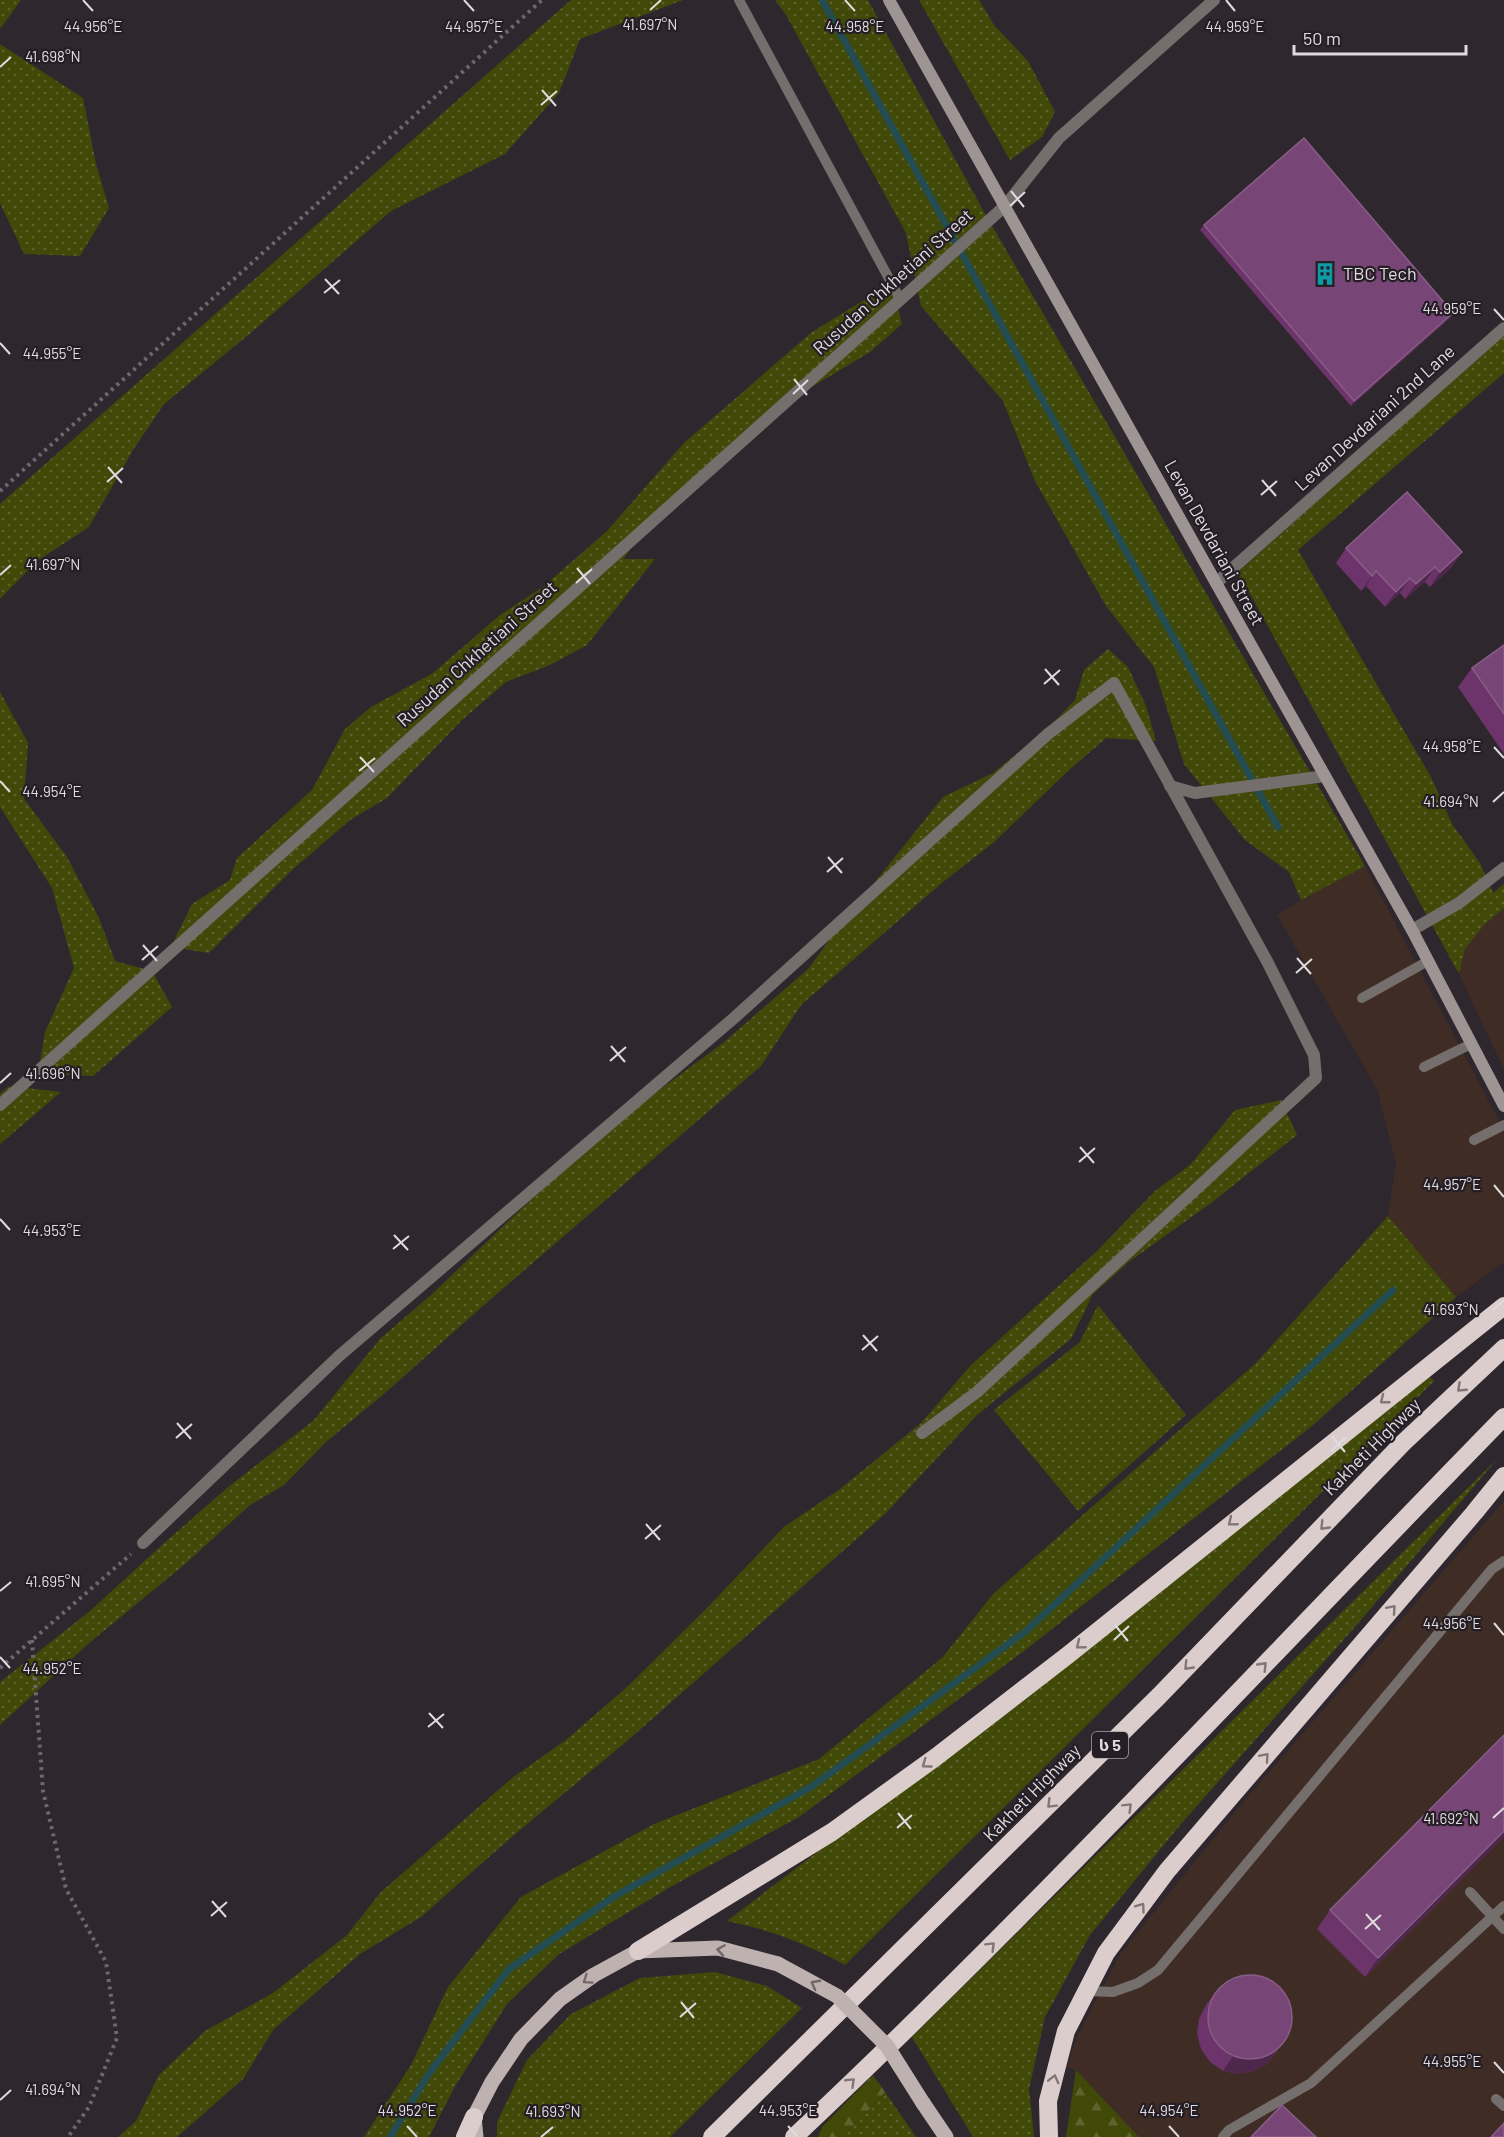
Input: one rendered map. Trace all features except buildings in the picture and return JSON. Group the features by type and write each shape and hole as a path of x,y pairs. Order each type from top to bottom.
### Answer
{"highway":[{"path":"638,1951 832,1832 936,1757 1068,1655 1501,1307"},
{"name":"Kakheti Highway","path":"712,2137 1159,1696 1403,1443 1504,1348"},
{"path":"794,2137 964,1973 1123,1813 1504,1417"},
{"path":"1049,2137 1048,2101 1066,2031 1106,1953 1167,1871 1504,1476"},
{"path":"465,2137 474,2118"}],"main road":[{"name":"Levan Devdariani Street","path":"890,0 1412,930 1504,1106"},
{"path":"476,2137 474,2118 492,2082 521,2039 560,1999 594,1975 638,1951 718,1948 778,1964 837,1996 887,2046 946,2137"}],"street":[{"name":"Rusudan Chkhetiani Street","path":"0,1105 1005,206 1059,138 1214,0"},
{"name":"Levan Devdariani 2nd Lane","path":"1216,583 1504,328"},
{"path":"143,1543 339,1356 734,1018 1048,734 1113,683 1273,974 1314,1055 1316,1078 977,1392 922,1433"},
{"path":"1170,786 1195,793 1325,776"},
{"path":"1412,930 1459,903 1504,868"}],"lane":[{"path":"739,0 900,299"},
{"path":"1362,998 1428,961"},
{"path":"1424,1067 1471,1044"},
{"path":"1474,1140 1504,1125"},
{"path":"1087,1990 1113,1992 1138,1983 1158,1970 1492,1569 1504,1561"},
{"path":"1470,1892 1504,1929"},
{"path":"1223,2137 1229,2130 1311,2083 1504,1906"}],"path":[{"path":"0,491 542,0"},
{"path":"0,1668 143,1543"},
{"path":"32,1640 43,1791 66,1889 106,1962 117,2038 89,2107 68,2137"}],"shaded area":[{"path":"1365,866 1499,1121 1504,1135 1504,1262 1456,1297 1388,1216 1396,1164 1377,1089 1277,915"},
{"path":"1504,908 1504,1069 1459,974 1465,949 1485,924"},
{"path":"1504,1501 1504,2137 1139,2137 1076,2070 1067,2067 1077,2037 1121,1953 1239,1807"}],"green space":[{"path":"0,0 21,0 0,29"},
{"path":"571,0 683,0 580,39 559,93 505,154 391,211 247,336 164,404 133,450 89,527 37,561 0,599 0,504"},
{"path":"775,0 868,0 984,212 1365,866 1301,900 1289,872 1245,840 1184,764 1154,667 1106,606 1035,481 1003,401 921,306 906,233 786,15"},
{"path":"919,0 979,0 994,25 1028,61 1055,112 1042,137 1010,160"},
{"path":"0,44 83,98 96,164 109,208 80,256 24,254 0,203"},
{"path":"892,283 902,324 870,352 810,388 641,535 623,559 655,559 587,645 550,665 506,682 462,720 387,798 350,820 292,870 209,953 171,947 192,904 230,880 237,858 312,790 345,729 371,707 433,673 500,615 543,587 607,531 684,443 812,332"},
{"path":"1504,335 1504,373 1298,550 1431,777 1452,824 1480,863 1493,893 1504,884 1504,908 1485,924 1465,949 1459,974 1237,573"},
{"path":"1108,649 1128,667 1146,706 1156,741 1106,738 993,843 943,882 801,1005 761,1066 327,1441 284,1485 250,1505 185,1564 88,1644 0,1725 0,1682 90,1611 227,1488 314,1420 380,1339 432,1294 577,1156 617,1121 723,1043 808,969 943,797 993,773 1050,726 1075,700 1084,670"},
{"path":"0,692 28,743 24,799 67,857 99,918 115,961 152,971 172,1007 93,1076 38,1074 45,1032 74,968 52,888 0,807"},
{"path":"9,1086 61,1092 0,1144 0,1094"},
{"path":"1281,1100 1297,1135 1211,1203 1130,1261 1093,1294 1071,1339 977,1415 886,1513 627,1741 514,1835 421,1917 360,1954 273,2030 243,2079 177,2137 118,2137 136,2121 159,2075 205,2031 273,1993 346,1936 381,1892 512,1778 566,1740 626,1688 784,1527 840,1489 921,1423 971,1365 1096,1252 1155,1191 1190,1165 1235,1110"},
{"path":"1388,1216 1456,1297 1312,1426 1024,1651 799,1817 672,1886 559,1954 507,2004 454,2088 429,2137 364,2137 411,2065 448,1987 521,1897 654,1824 819,1759 943,1657 993,1594 1256,1363"},
{"path":"1098,1305 1186,1415 1078,1511 994,1410 1080,1342"},
{"path":"1426,1373 1434,1381 845,1965 788,1938 727,1921 833,1840 1010,1711"},
{"path":"1497,1459 1360,1621 1181,1824 1090,1935 1045,2017 1029,2089 1034,2137 973,2137 912,2037"},
{"path":"715,1972 767,1986 802,2008 670,2137 497,2137 497,2122 527,2060 571,2014 640,1978"},
{"path":"1076,2070 1139,2137 1066,2137"},
{"path":"873,2075 885,2092 844,2137 818,2137 822,2127"},
{"path":"885,2092 916,2137 844,2137 845,2135"}],"waterway":[{"path":"822,0 1278,827"},
{"path":"390,2137 430,2072 509,1969 615,1896 811,1787 1026,1631 1393,1290"}],"place":[{"name":"TBC Tech","path":"1325,274"}]}
